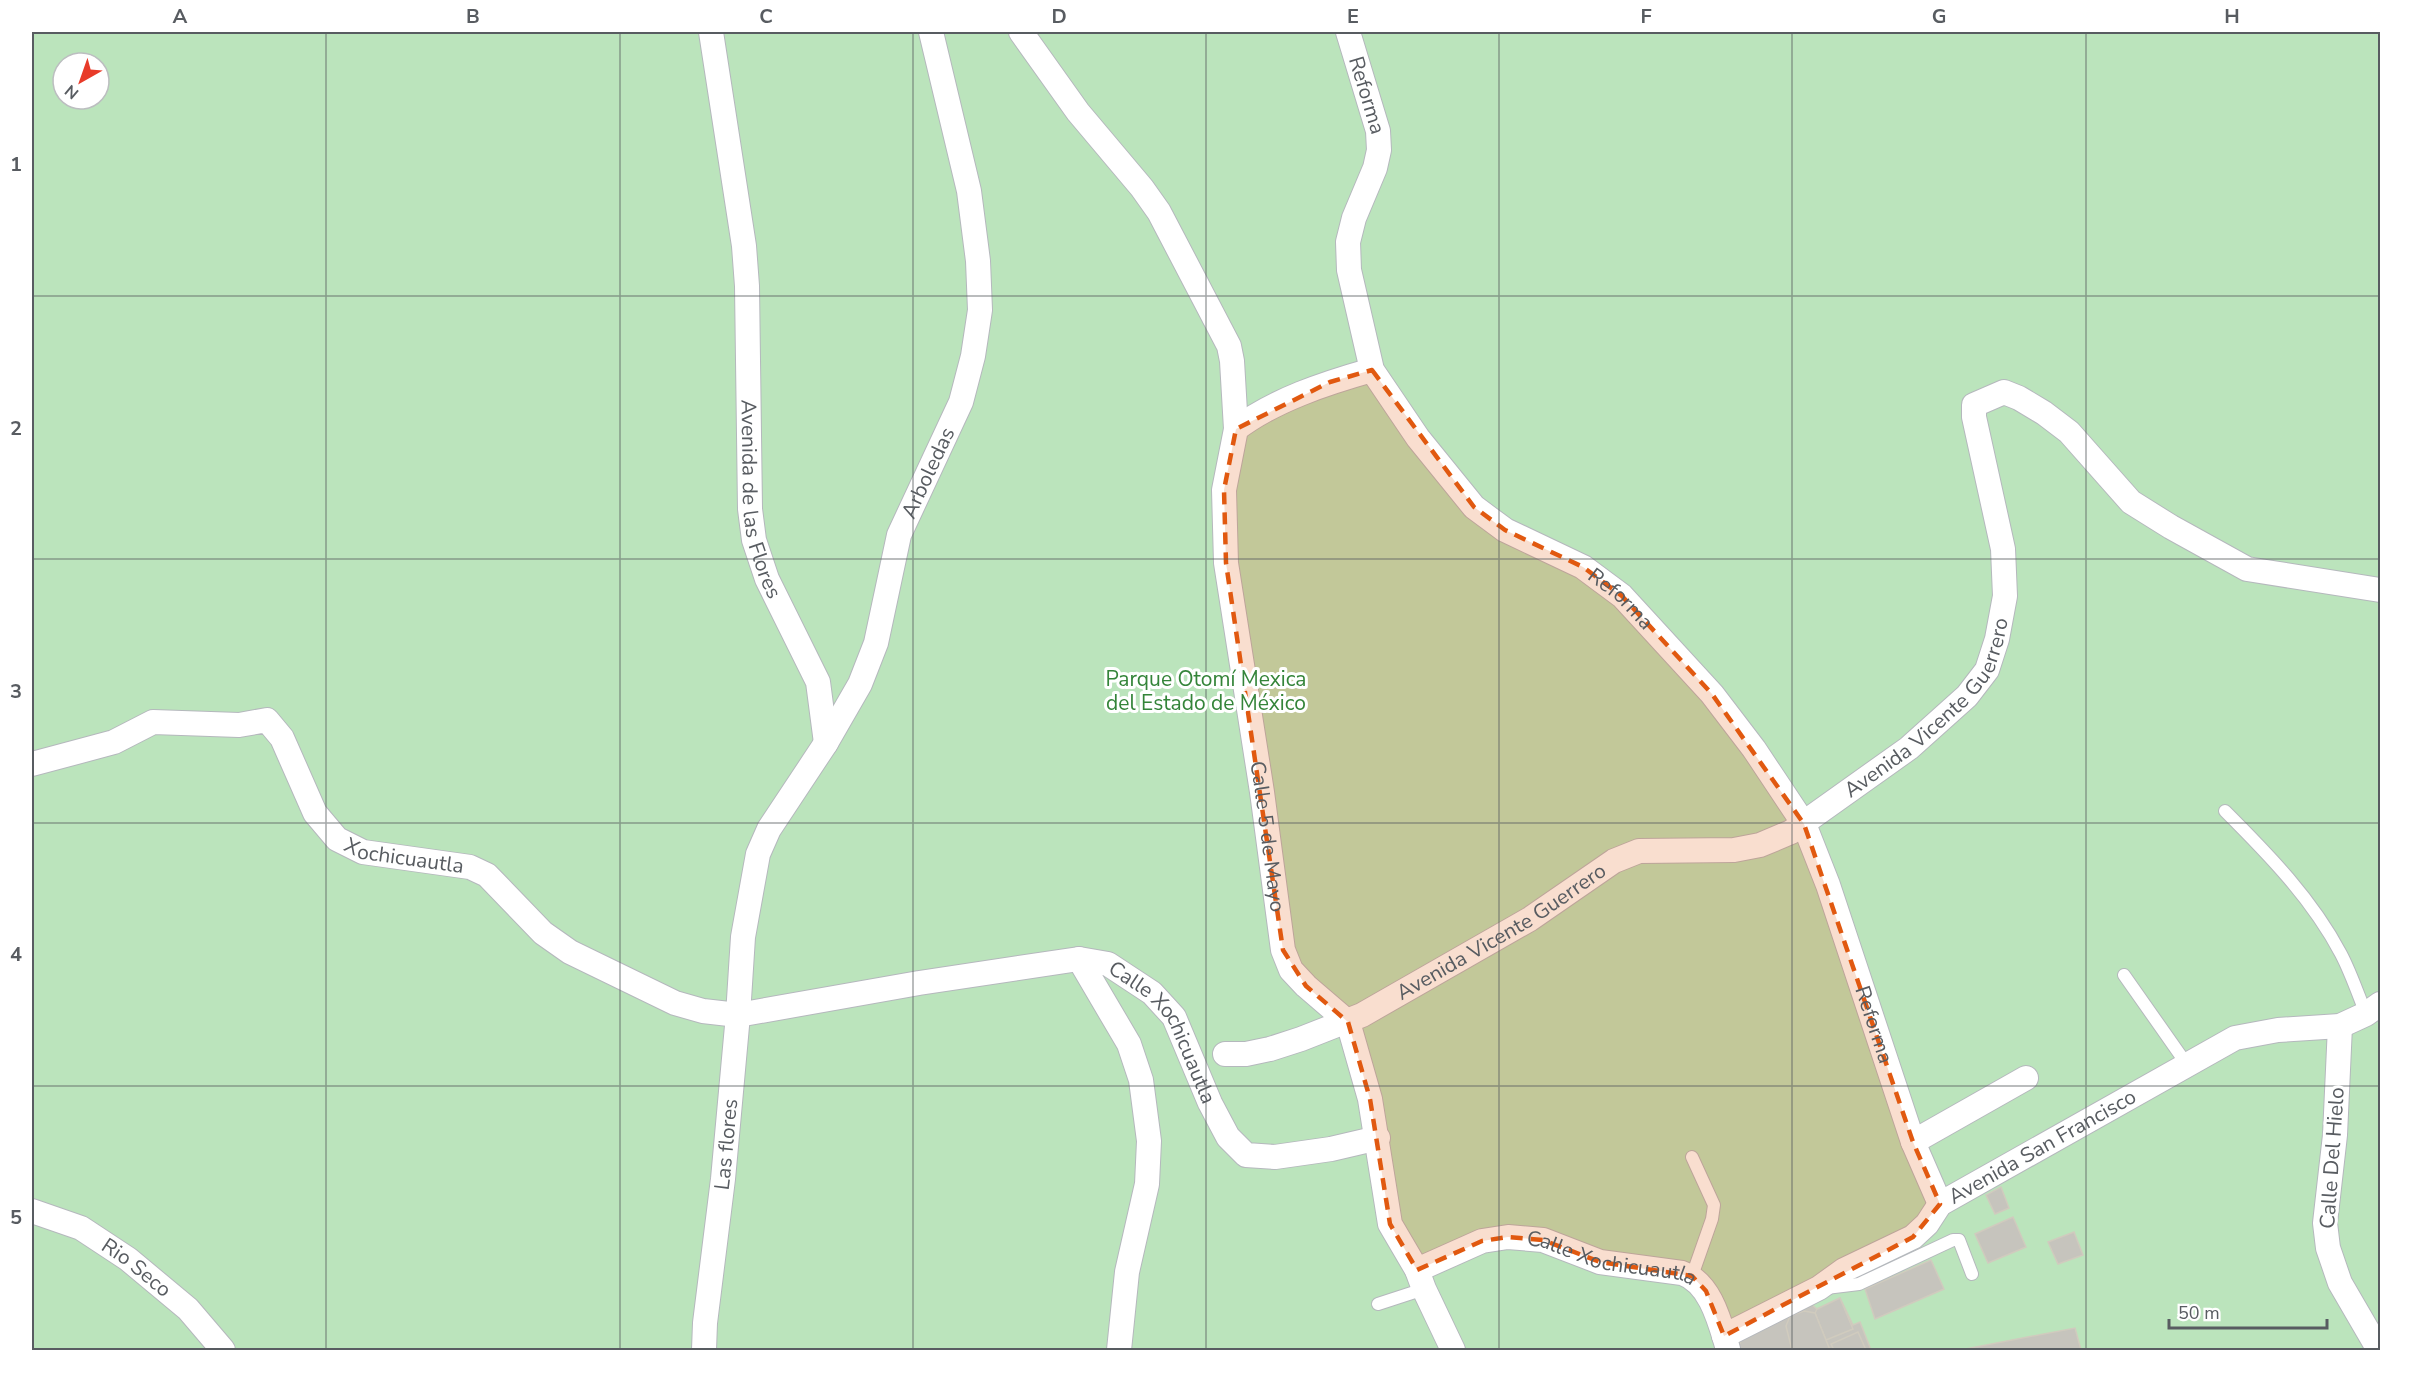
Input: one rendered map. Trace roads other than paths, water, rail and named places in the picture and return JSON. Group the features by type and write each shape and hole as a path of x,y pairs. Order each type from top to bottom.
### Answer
{"street":[{"name":"Avenida de las Flores","path":"711,32 744,246 747,286 750,508 754,540 767,579 818,682 826,743"},
{"name":"Arboledas","path":"826,743 860,684 872,654 899,536 961,402 973,356 980,310 978,261 969,191 931,32"},
{"name":"Calle 5 de Mayo","path":"1021,32 1071,104 1142,188 1159,212 1229,346 1236,429 1224,490 1226,563 1262,792 1283,950 1292,970 1306,986 1347,1022"},
{"name":"Reforma","path":"1348,32 1378,131 1379,150 1375,168 1354,218 1348,242 1349,270 1372,370 1418,438 1474,507 1505,530 1583,567 1622,596 1713,694 1754,749 1804,824 1828,885 1913,1142 1940,1204"},
{"path":"1236,429 1245,422 1330,382 1372,370"},
{"name":"Avenida Vicente Guerrero","path":"1225,1054 1246,1054 1270,1049 1347,1022 1530,919 1614,861 1640,852 1734,850 1760,845 1791,832 1909,748 1967,696 1987,670 1997,639 2005,596 2003,549 1977,435 1974,405 2004,392 2044,412 2069,432 2131,502 2247,569 2380,590"},
{"name":"Xochicuautla","path":"32,764 114,742 153,722 239,725 267,720 282,738 315,813 337,840 363,852 470,867 487,874 543,933 570,952 675,1003 703,1011 738,1015"},
{"name":"Las flores","path":"704,1350 705,1323 723,1179 738,1015 742,937 758,854 769,829 826,743"},
{"path":"1079,959 1129,1044 1142,1080 1149,1140 1147,1184 1127,1272 1119,1350"},
{"name":"Calle Xochicuautla","path":"738,1015 919,983 1079,959 1108,964 1152,993 1174,1017 1219,1120 1228,1137 1246,1155 1275,1157 1331,1149 1378,1138"},
{"name":"Avenida San Francisco","path":"1726,1343 1819,1288 1844,1270 1913,1238 1927,1224 1940,1204 2093,1120 2235,1038 2278,1030 2340,1026 2373,1009"},
{"path":"1347,1022 1370,1099 1390,1224 1420,1279 1453,1350"},
{"name":"Calle Del Hielo","path":"2340,1026 2335,1135 2325,1202 2328,1248 2340,1282 2379,1350"},
{"path":"1913,1142 2026,1078"},
{"name":"Rio Seco","path":"32,1210 81,1228 128,1258 188,1309 224,1350"},
{"name":"Calle Xochicuautla","path":"1420,1279 1482,1241 1509,1237 1542,1240 1600,1262 1692,1276 1706,1291 1726,1343"}],"lane":[{"path":"2225,811 2276,862 2306,899 2373,1009"},
{"path":"2124,975 2188,1066"},
{"path":"1692,1157 1714,1204 1712,1219 1692,1276"},
{"path":"1819,1288 1859,1284 1953,1240 1959,1240 1972,1274"},
{"path":"1378,1304 1420,1279"}],"park label":[{"name":"Parque Otomí Mexica del Estado de México","path":"1206,691"}]}
